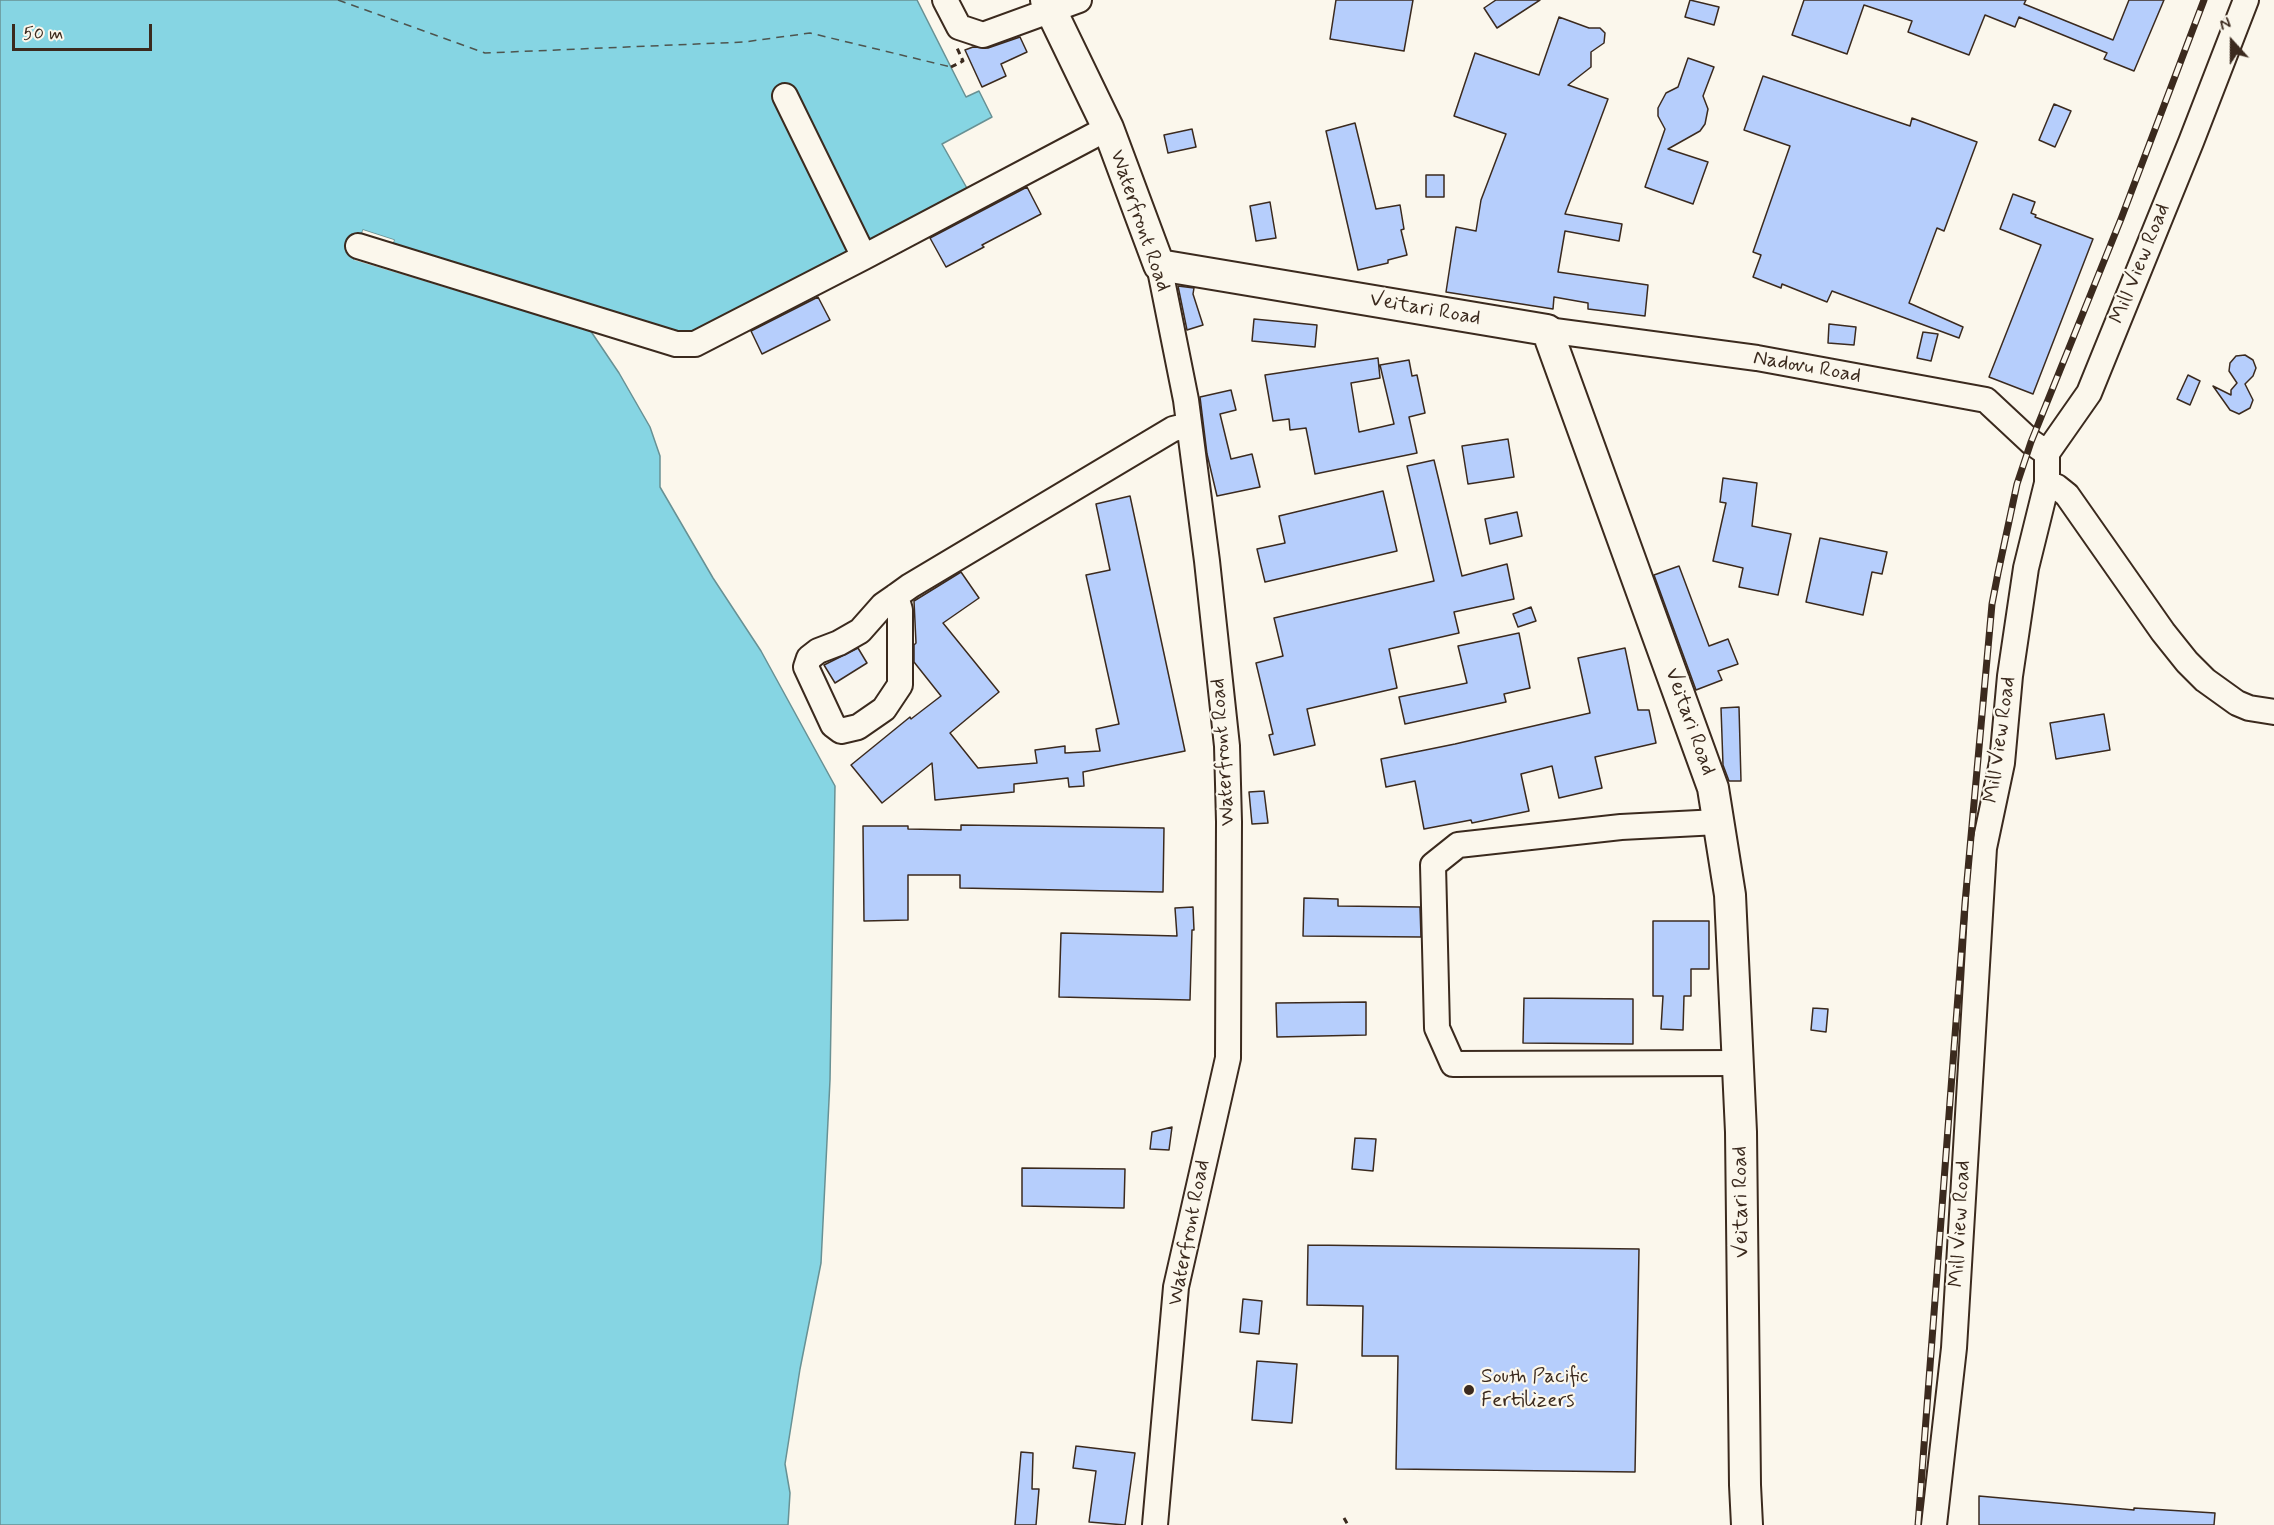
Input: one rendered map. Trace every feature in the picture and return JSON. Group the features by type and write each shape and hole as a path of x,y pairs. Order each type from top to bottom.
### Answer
{"main road":[{"name":"Waterfront Road","path":"1048,5 1107,128 1159,265"},
{"name":"Veitari Road","path":"1159,265 1547,330 1713,788 1730,895 1738,1063 1747,1525"}],"street":[{"path":"945,0 959,27 983,35 1048,5 1079,0"},
{"name":"Mill View Road","path":"1934,1525 1954,1348 1984,848 2002,763 2010,676 2026,568 2047,483 2047,453 2089,393 2246,0"},
{"path":"785,96 864,257"},
{"path":"358,246 676,344 695,344 1107,128"},
{"name":"Waterfront Road","path":"1155,1525 1176,1287 1228,1058 1229,822 1227,746 1207,561 1189,425 1159,265"},
{"name":"Nadovu Road","path":"1547,330 1757,358 1986,400 2031,442 2047,453"},
{"path":"896,596 900,610 900,685 884,709 858,727 841,731 833,725 806,667 809,658 818,651 839,643 860,631 883,605 896,596 1104,469 1173,429 1189,425"},
{"path":"2047,483 2067,495 2163,632 2205,681 2237,703 2249,708 2274,712"},
{"path":"1718,822 1621,827 1458,845 1433,865 1437,1028 1453,1064 1738,1063"}],"path":[{"path":"1344,1518 1348,1525"}],"water":[{"path":"0,0 917,0 966,97 979,91 992,117 942,144 968,190 700,328 678,336 391,249 394,240 363,230 354,259 590,330 619,373 650,427 660,456 660,487 713,578 761,651 835,786 830,1080 821,1263 800,1369 785,1464 790,1493 788,1525 0,1525"}],"pier":[{"path":"363,230 394,240 391,249 388,249 391,241 365,234 357,258 592,328 594,332 354,260"}],"building":[{"path":"1336,0 1413,0 1404,51 1330,39"},
{"path":"1496,0 1540,0 1497,28 1484,8"},
{"path":"1690,0 1719,7 1714,25 1685,17"},
{"path":"1804,0 2026,0 2024,4 2113,40 2129,0 2164,0 2134,71 2104,59 2107,53 2019,17 2015,27 1985,15 1969,55 1908,32 1912,21 1864,5 1847,54 1792,35"},
{"path":"1559,17 1589,28 1600,28 1605,33 1604,43 1591,52 1591,67 1568,85 1608,99 1565,214 1622,224 1619,241 1565,231 1558,272 1648,285 1645,316 1588,309 1588,303 1554,297 1553,309 1446,292 1456,227 1476,231 1481,200 1506,134 1454,116 1475,53 1539,75"},
{"path":"1020,37 1027,52 1001,64 1006,76 982,87 965,50 973,47 988,48"},
{"path":"1688,58 1714,67 1703,96 1708,109 1705,124 1700,131 1668,149 1708,162 1693,204 1645,187 1665,129 1658,116 1658,108 1666,93 1678,87"},
{"path":"1763,76 1910,126 1912,118 1977,142 1944,231 1937,228 1909,303 1963,327 1959,338 1832,291 1827,302 1782,284 1781,288 1753,277 1761,255 1753,252 1790,146 1744,130"},
{"path":"2054,104 2071,111 2055,147 2039,140"},
{"path":"1355,123 1376,209 1400,205 1404,229 1401,230 1407,255 1388,260 1388,263 1358,270 1326,131"},
{"path":"1192,129 1196,147 1168,153 1164,135"},
{"path":"1426,175 1444,175 1444,197 1426,197"},
{"path":"1027,187 1041,214 946,267 930,238"},
{"path":"2013,194 2035,202 2031,213 2036,215 2035,217 2093,239 2033,394 1989,377 2041,245 2000,229"},
{"path":"1270,202 1276,238 1256,241 1250,206"},
{"path":"1178,286 1194,288 1193,294 1203,325 1187,330"},
{"path":"818,297 830,320 762,354 751,331"},
{"path":"1254,319 1317,325 1315,347 1252,341"},
{"path":"1829,324 1856,327 1854,345 1828,343"},
{"path":"1923,332 1938,334 1931,361 1917,358"},
{"path":"2245,355 2253,360 2256,368 2253,376 2245,384 2253,400 2250,408 2239,414 2230,410 2213,386 2231,395 2231,390 2237,383 2229,371 2230,363 2236,356"},
{"path":"1378,358 1380,378 1351,383 1359,432 1394,424 1380,365 1409,360 1412,376 1417,375 1425,413 1409,417 1417,453 1315,474 1306,428 1290,430 1289,419 1273,421 1265,375"},
{"path":"2188,375 2200,381 2190,405 2177,399"},
{"path":"1231,390 1236,410 1220,414 1231,459 1252,454 1260,487 1217,496 1207,454 1200,397"},
{"path":"1508,439 1514,477 1468,484 1462,446"},
{"path":"1434,460 1462,576 1507,564 1514,599 1454,612 1459,633 1389,649 1397,688 1307,709 1315,745 1274,755 1269,735 1273,734 1256,663 1283,656 1274,618 1434,581 1407,466"},
{"path":"1723,478 1757,483 1752,526 1791,534 1778,595 1739,587 1743,568 1713,561 1726,503 1720,502"},
{"path":"1383,491 1397,551 1265,582 1257,549 1285,543 1279,516"},
{"path":"1130,496 1185,751 1083,772 1084,786 1069,787 1068,778 1014,784 1014,792 935,800 932,763 882,803 851,765 910,717 911,719 941,696 914,662 916,643 914,601 961,572 979,598 943,623 999,692 950,733 978,768 1037,763 1035,750 1065,746 1065,753 1100,751 1096,729 1119,724 1086,575 1110,570 1096,504"},
{"path":"1517,512 1522,536 1490,544 1485,519"},
{"path":"1820,538 1887,552 1882,574 1872,572 1863,615 1806,602"},
{"path":"1679,566 1709,646 1728,639 1738,664 1718,671 1722,680 1696,690 1654,575"},
{"path":"1531,607 1536,621 1518,627 1513,614"},
{"path":"1519,633 1530,688 1504,694 1506,702 1405,724 1399,697 1467,683 1458,646"},
{"path":"858,648 867,663 835,683 824,665"},
{"path":"1625,648 1638,710 1649,710 1656,743 1595,757 1602,788 1559,798 1552,766 1521,774 1529,811 1472,823 1471,820 1424,829 1415,781 1386,787 1381,759 1590,713 1578,658"},
{"path":"1739,707 1741,781 1729,781 1723,765 1721,708"},
{"path":"2104,714 2110,750 2056,759 2050,723"},
{"path":"1264,791 1268,823 1252,824 1249,792"},
{"path":"961,825 1164,828 1163,892 960,888 960,875 908,875 908,920 864,921 863,826 908,826 908,829 961,830"},
{"path":"1304,898 1338,899 1338,906 1420,907 1421,937 1303,936"},
{"path":"1193,907 1190,1000 1059,997 1061,933 1177,936 1175,908"},
{"path":"1653,921 1709,921 1709,969 1691,969 1691,996 1684,996 1683,1030 1661,1029 1663,996 1653,996"},
{"path":"1524,998 1633,999 1633,1044 1523,1043"},
{"path":"1366,1002 1366,1035 1277,1037 1276,1003"},
{"path":"1813,1008 1828,1009 1826,1032 1811,1030"},
{"path":"1172,1127 1169,1150 1150,1149 1152,1132"},
{"path":"1355,1138 1376,1139 1373,1171 1352,1169"},
{"path":"1022,1168 1125,1169 1124,1208 1022,1206"},
{"path":"1308,1245 1639,1249 1635,1472 1396,1469 1398,1356 1362,1356 1363,1306 1307,1305"},
{"path":"1243,1299 1262,1301 1259,1334 1240,1332"},
{"path":"1257,1361 1297,1364 1292,1423 1252,1420"},
{"path":"1076,1446 1135,1453 1125,1525 1089,1522 1096,1471 1073,1468"},
{"path":"1021,1452 1033,1453 1032,1489 1039,1489 1036,1525 1015,1525"},
{"path":"1979,1496 2134,1510 2134,1508 2215,1513 2214,1525 1979,1525"}],"ferry route":[{"path":"338,0 485,53 744,42 810,33 951,67"}],"railway":[{"path":"1918,1525 1965,903 1992,604 2017,484 2031,442 2121,219 2204,0"}],"place":[{"name":"South Pacific Fertilizers","path":"1469,1390"}]}
